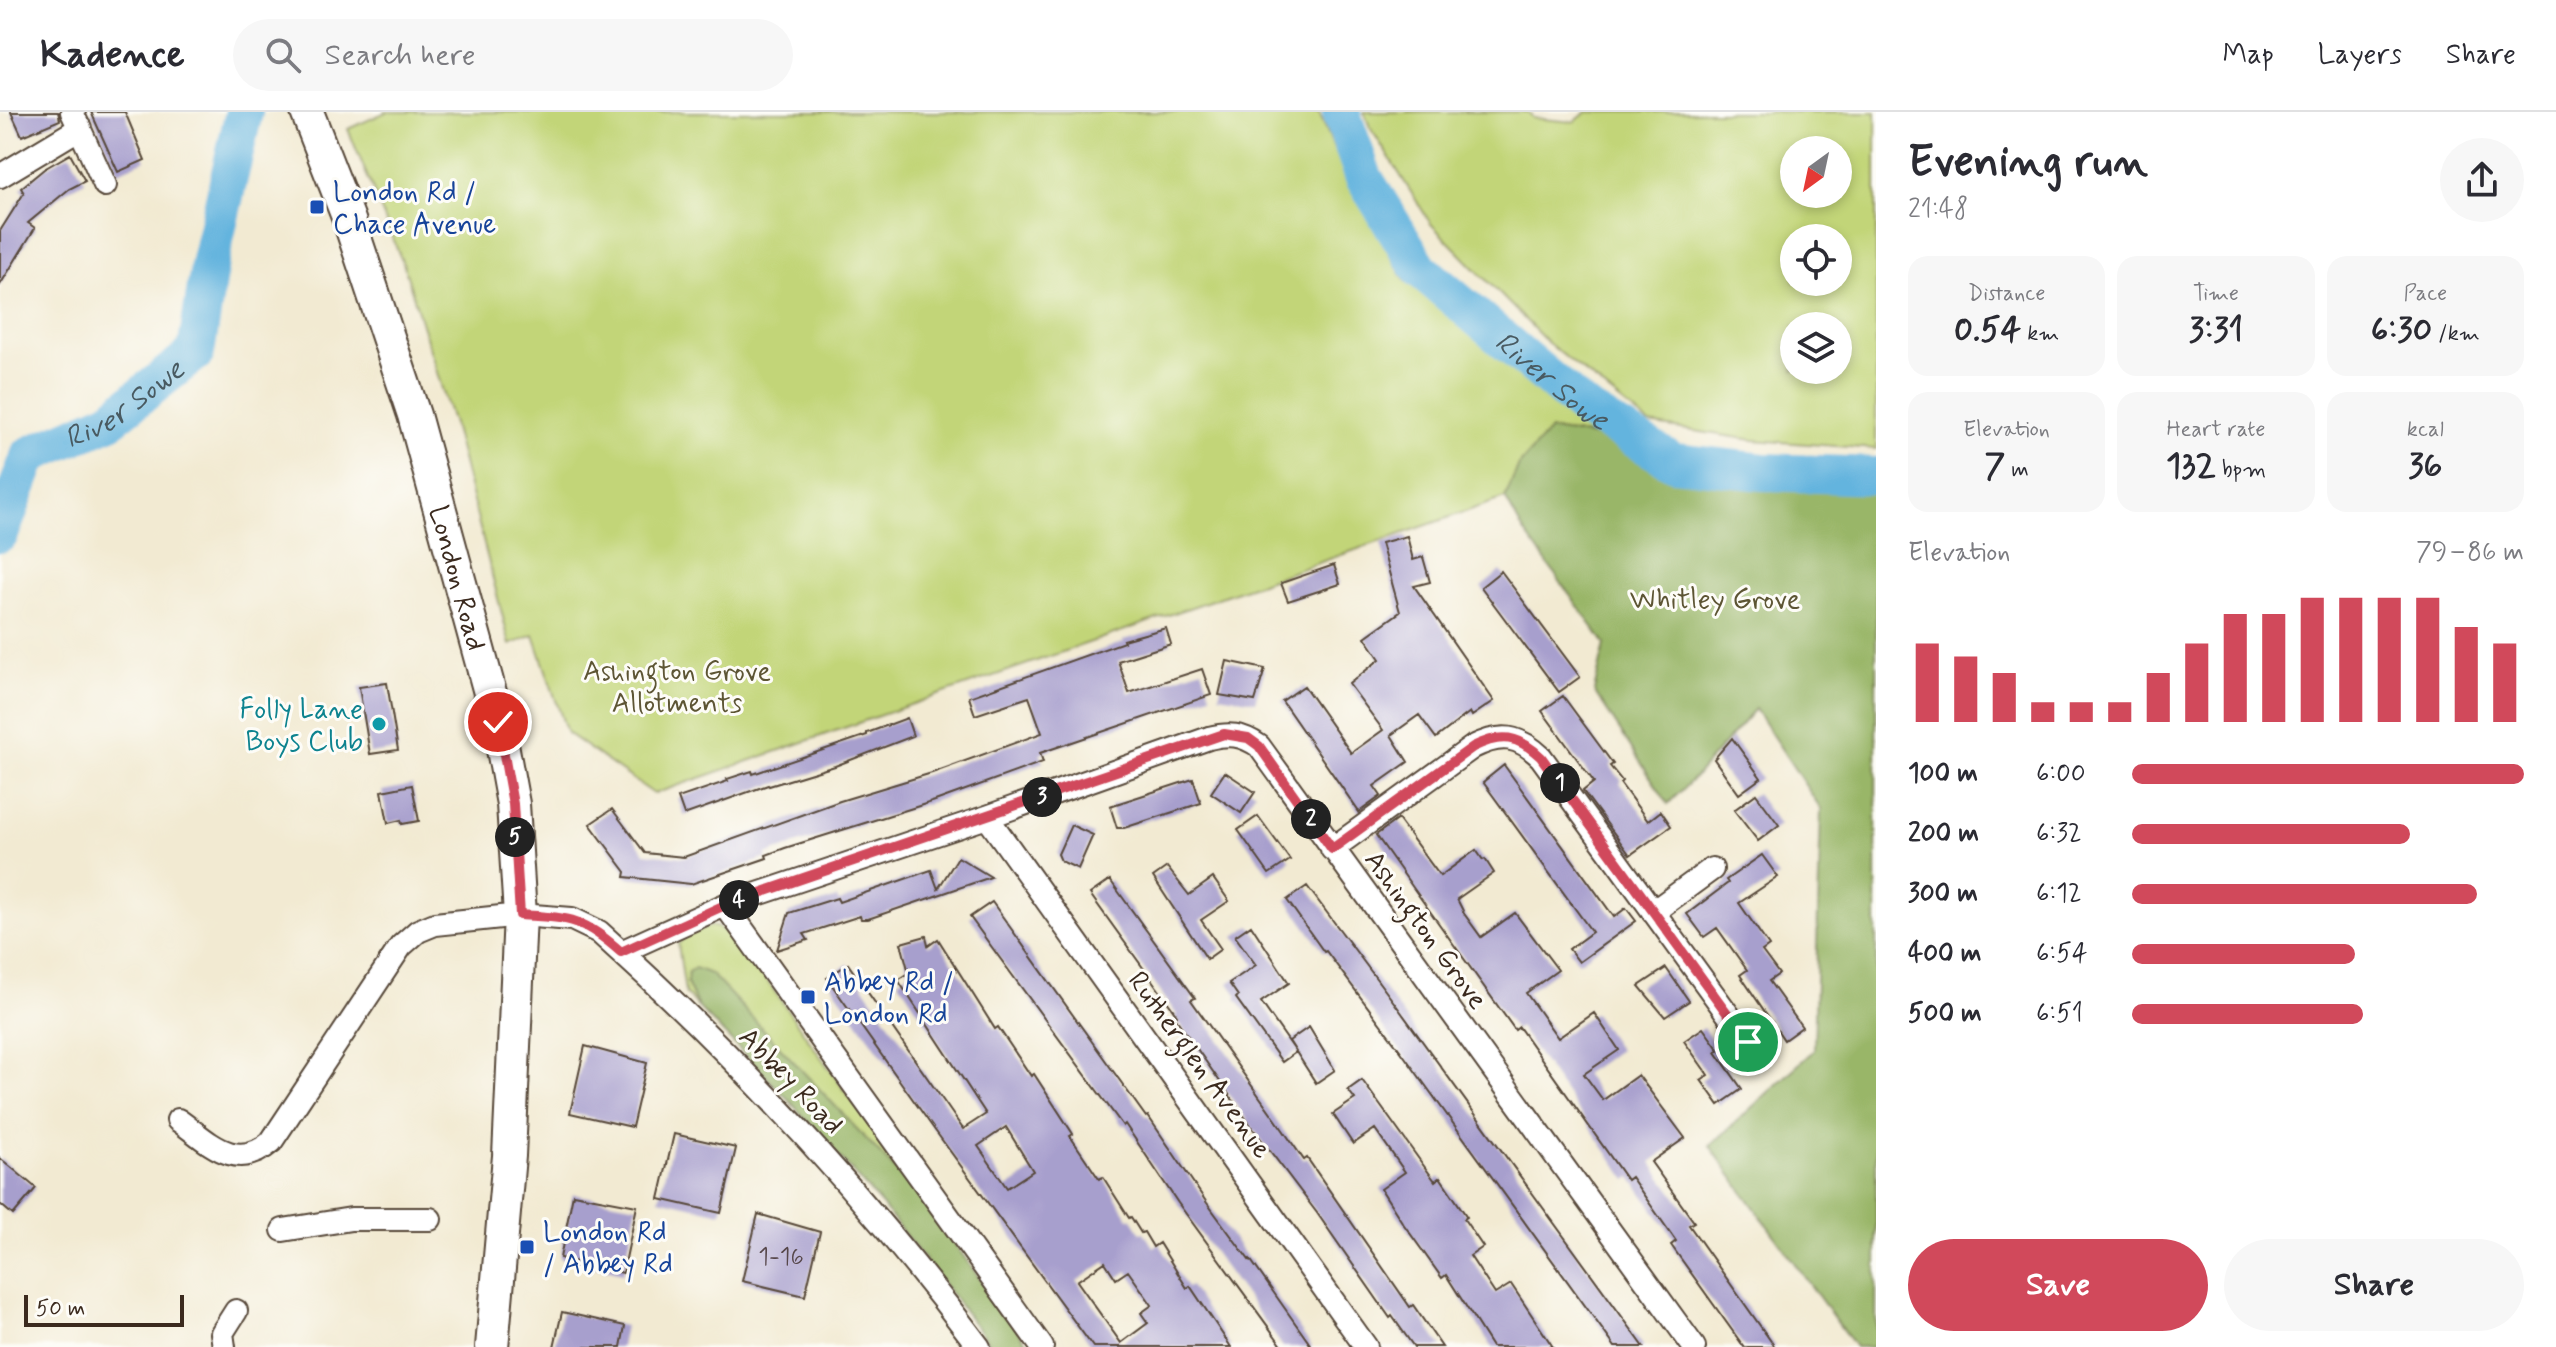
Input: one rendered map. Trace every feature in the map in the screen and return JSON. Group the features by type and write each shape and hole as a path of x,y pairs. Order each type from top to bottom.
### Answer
{"main road":[{"name":"London Road","path":"311,121 348,217 414,415 498,722 513,804 520,915 509,1156 492,1347"}],"street":[{"path":"0,176 76,120 105,185"},
{"name":"Ashington Grove","path":"621,952 725,905 1209,738 1235,734 1248,738 1259,746 1694,1347"},
{"path":"1332,849 1488,739 1510,738 1530,747 1541,757 1748,1042"},
{"name":"Rutherglen Avenue","path":"987,817 1366,1347"},
{"path":"1653,912 1712,869"},
{"name":"Abbey Road","path":"725,905 1042,1347"},
{"name":"Abbey Road","path":"178,1120 231,1155 247,1155 264,1148 271,1142 401,946 418,931 435,924 520,915 572,919 599,932 772,1099 873,1214 979,1347"},
{"path":"283,1230 351,1219 430,1219"},
{"path":"224,1347 222,1333 236,1311"}],"green space":[{"name":"Ashington Grove Allotments","path":"386,112 1319,112 1348,181 1404,279 1595,436 1550,430 1505,498 654,794 567,733 534,635 510,645 453,424 404,266 348,129"},
{"path":"1364,112 1528,112 1533,118 1574,122 1587,112 1876,112 1876,449 1753,440 1649,424 1548,343 1431,224 1370,127"},
{"name":"Whitley Grove","path":"1550,430 1595,436 1674,469 1726,481 1876,484 1876,1347 1855,1347 1710,1146 1814,1050 1821,809 1755,709 1668,804 1594,691 1605,644 1521,527 1505,498 1519,465"},
{"path":"711,926 729,933 743,947 918,1194 711,975 687,983 698,1007 685,993 678,944 689,933"},
{"path":"695,968 711,974 918,1194 1030,1347 992,1347 881,1204 789,1100 698,1007 687,983 688,972"}],"building":[{"path":"11,112 58,112 60,120 22,136"},
{"path":"91,112 125,112 145,160 118,172"},
{"path":"70,154 85,181 69,189 28,223 35,228 0,285 0,231 24,193 21,188 44,169"},
{"path":"1407,536 1413,560 1423,557 1430,582 1414,586 1494,701 1472,716 1470,712 1436,738 1419,715 1391,735 1408,762 1374,786 1381,796 1359,812 1282,701 1304,686 1351,753 1383,730 1349,684 1380,659 1365,637 1400,612 1381,543"},
{"path":"1334,565 1340,584 1288,601 1281,583"},
{"path":"1501,571 1580,677 1559,692 1481,587"},
{"path":"1166,628 1171,644 1118,661 1129,693 1202,669 1211,695 1040,753 1043,762 935,801 785,848 766,855 767,858 691,884 625,877 626,872 590,824 612,809 645,853 684,857 840,801 932,773 1042,733 1029,697 975,715 969,697 1123,640"},
{"path":"1227,661 1265,669 1255,701 1219,695"},
{"name":"Folly Lane Boys Club","path":"387,683 398,750 370,754 359,687"},
{"path":"1563,696 1613,764 1610,766 1622,781 1620,783 1648,821 1661,811 1671,826 1630,855 1583,791 1594,782 1542,711"},
{"path":"907,718 913,736 835,766 768,785 684,815 678,798 727,779 752,771 753,774 867,735"},
{"path":"1732,738 1761,778 1739,794 1714,759"},
{"path":"1504,765 1614,917 1626,908 1636,921 1579,962 1569,949 1592,932 1483,782"},
{"path":"1225,772 1255,792 1241,813 1211,793"},
{"path":"1193,779 1201,803 1117,828 1110,806"},
{"path":"412,785 419,821 388,823 382,791"},
{"path":"1756,794 1779,825 1758,841 1734,810"},
{"path":"1258,816 1290,860 1269,874 1238,830"},
{"path":"1398,819 1440,876 1476,850 1485,859 1494,873 1457,899 1465,915 1481,937 1515,913 1558,970 1526,993 1558,1038 1594,1013 1619,1050 1584,1074 1603,1100 1638,1075 1685,1138 1651,1162 1694,1222 1689,1225 1775,1347 1744,1347 1671,1245 1676,1241 1631,1177 1627,1180 1519,1027 1515,1030 1414,889 1376,835"},
{"path":"1071,825 1093,835 1078,869 1061,861 1058,854"},
{"path":"1762,855 1778,877 1739,903 1769,946 1762,951 1779,974 1769,981 1802,1027 1784,1040 1740,975 1747,970 1717,928 1704,937 1687,914 1728,883 1726,880"},
{"path":"958,857 991,877 868,919 861,919 860,916 804,934 808,940 777,950 789,913 837,898 839,902 931,870 938,889"},
{"path":"1167,867 1189,895 1213,878 1229,901 1201,920 1221,949 1207,959 1153,877"},
{"path":"1110,880 1195,998 1191,1000 1304,1160 1307,1158 1410,1307 1413,1305 1442,1347 1414,1347 1251,1126 1174,1016 1177,1015 1090,894"},
{"path":"1307,886 1644,1347 1615,1347 1397,1046 1324,952 1287,900"},
{"path":"992,902 1312,1347 1283,1347 1178,1203 1125,1124 1123,1126 970,917"},
{"path":"1251,925 1289,983 1261,1002 1296,1052 1282,1062 1236,998 1238,996 1229,983 1256,965 1235,936"},
{"path":"926,936 928,946 938,939 995,1029 998,1027 1031,1076 1034,1074 1099,1179 1103,1177 1129,1218 1141,1233 1144,1232 1153,1247 1159,1243 1187,1288 1190,1286 1231,1347 1093,1347 827,978 848,964 963,1129 986,1114 898,980 909,973 901,943","holes":["1006,1127 1033,1171 1007,1188 978,1146","1105,1262 1116,1279 1128,1271 1152,1305 1141,1313 1148,1323 1121,1343 1077,1281"]},
{"path":"1666,968 1689,1001 1665,1017 1639,986"},
{"path":"1309,1027 1335,1070 1316,1083 1289,1041"},
{"path":"1703,1028 1742,1089 1719,1105 1701,1080 1708,1075 1684,1041"},
{"path":"585,1046 647,1063 632,1127 570,1113"},
{"path":"1362,1080 1435,1181 1440,1177 1467,1217 1464,1219 1483,1247 1470,1256 1495,1294 1511,1284 1553,1347 1492,1347 1446,1275 1442,1278 1381,1189 1405,1172 1375,1129 1353,1144 1333,1114 1355,1099 1348,1090"},
{"path":"674,1134 736,1148 721,1213 659,1199"},
{"path":"0,1158 36,1188 13,1215 0,1204"},
{"path":"573,1194 637,1206 623,1273 560,1258"},
{"path":"758,1214 820,1232 805,1296 742,1281"},
{"path":"562,1312 625,1326 621,1347 554,1347"}],"waterway":[{"name":"River Sowe","path":"0,534 30,455 110,420 196,352 210,261 244,112"},
{"name":"River Sowe","path":"1341,112 1364,178 1420,269 1586,410 1674,462 1763,472 1876,476"}],"place":[{"name":"London Rd / Chace Avenue","path":"317,207"},
{"name":"Folly Lane Boys Club","path":"379,724"},
{"name":"Abbey Rd / London Rd","path":"808,997"},
{"name":"London Rd / Abbey Rd","path":"527,1247"}],"route":[{"path":"498,722 513,804 520,915 572,919 599,932 621,952 725,905 1224,734 1248,738 1259,746 1332,849 1473,747 1488,739 1510,738 1521,741 1541,757 1748,1042"}]}
